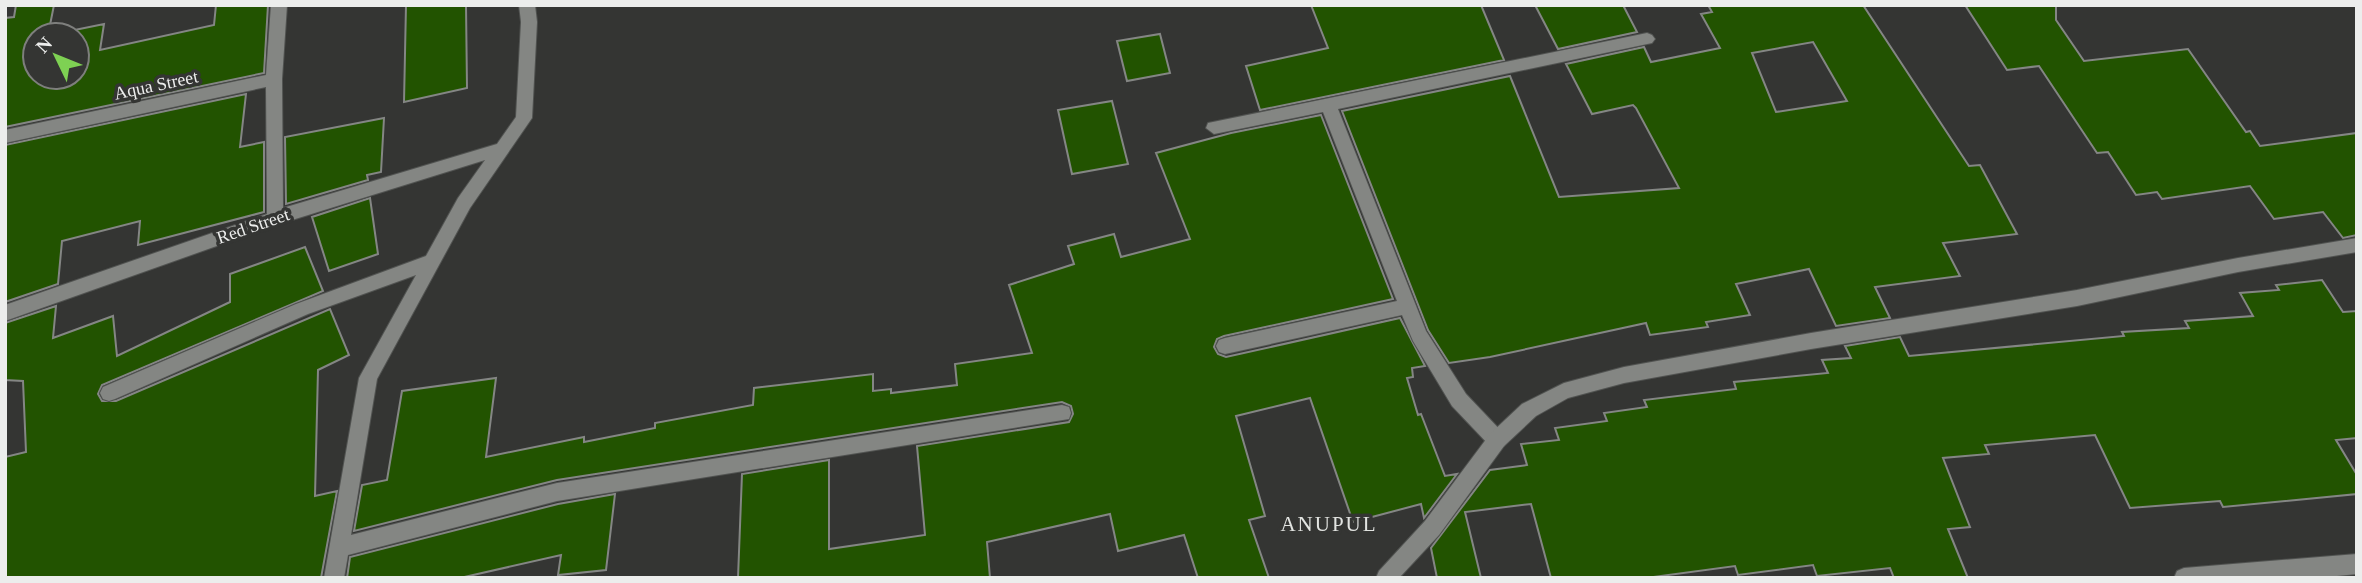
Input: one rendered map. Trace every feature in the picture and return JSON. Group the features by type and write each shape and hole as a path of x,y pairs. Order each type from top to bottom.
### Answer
{"street":[{"path":"275,218 274,79 279,5"},
{"path":"334,578 368,378 464,203 524,118 529,22 527,5"},
{"path":"1214,128 1647,39"},
{"name":"Aqua Street","path":"5,137 274,79"},
{"path":"1328,105 1419,335 1459,400 1497,440"},
{"name":"Red Street","path":"5,313 275,218 504,148"},
{"path":"1386,578 1432,528 1497,440 1529,410 1564,391 1625,375 2077,298 2238,265 2357,245"},
{"path":"109,393 302,309 433,261"},
{"path":"1225,346 1408,306"},
{"path":"338,548 557,492 1062,413"},
{"path":"2184,578 2272,573 2357,564"}],"building":[{"path":"16,5 54,5 51,21 21,21 21,91 91,91 91,27 104,24 100,50 214,25 216,5 268,5 264,73 5,127 5,18 14,17"},
{"path":"406,5 466,5 467,88 404,102"},
{"path":"1311,5 1481,5 1504,60 1260,110 1246,66 1328,48"},
{"path":"1535,5 1623,5 1637,32 1558,49"},
{"path":"1708,5 1863,5 1969,166 1980,165 2017,234 1943,243 1960,276 1875,287 1890,318 1836,326 1809,269 1736,284 1750,315 1706,322 1708,327 1650,335 1646,323 1490,357 1449,363 1428,330 1342,111 1510,76 1559,197 1679,188 1636,108 1633,105 1592,114 1566,64 1644,47 1651,62 1720,48 1701,14 1712,12","holes":["1813,42 1847,101 1776,112 1752,53"]},
{"path":"1965,5 2056,5 2056,20 2084,61 2188,49 2246,132 2250,131 2260,146 2357,133 2357,235 2343,238 2323,212 2274,219 2250,186 2162,199 2157,192 2136,195 2108,152 2097,153 2039,66 2007,70"},
{"path":"1160,34 1170,73 1127,81 1117,41"},
{"path":"246,94 240,147 264,142 264,212 138,245 140,221 62,241 58,284 5,302 5,145"},
{"path":"1112,101 1128,164 1072,174 1058,110"},
{"path":"1321,115 1393,299 1224,336 1217,339 1214,347 1218,354 1226,357 1400,318 1425,366 1412,368 1413,377 1407,378 1418,415 1421,414 1445,476 1457,474 1424,518 1421,504 1353,522 1310,398 1236,416 1265,516 1249,520 1269,578 1198,578 1184,535 1118,551 1110,514 987,542 990,578 738,578 742,474 829,460 829,549 925,535 917,446 1069,422 1073,414 1071,406 1062,402 557,480 354,531 362,485 387,480 402,391 496,378 486,457 584,437 584,442 655,428 655,423 753,405 754,388 873,374 873,391 891,389 891,393 957,385 955,364 1032,353 1009,285 1074,264 1068,246 1114,234 1121,257 1190,239 1156,153 1231,133"},
{"path":"384,118 381,172 367,175 368,180 286,204 285,137"},
{"path":"370,198 378,254 329,271 312,217"},
{"path":"305,247 323,291 102,385 98,394 102,401 116,401 330,309 349,355 318,370 315,496 337,491 321,578 5,578 5,457 26,452 23,381 5,380 5,323 56,306 53,338 113,316 117,356 230,302 230,274"},
{"path":"2322,280 2343,312 2357,311 2357,438 2336,440 2357,475 2357,494 2223,507 2220,501 2130,508 2095,435 1985,445 1989,454 1943,458 1970,527 1948,529 1968,578 1894,578 1890,568 1817,576 1813,565 1738,575 1735,566 1646,578 1551,578 1531,504 1465,512 1481,578 1437,578 1431,548 1490,470 1527,465 1521,444 1559,440 1555,428 1607,421 1604,413 1647,407 1644,400 1736,389 1734,382 1828,373 1822,360 1851,358 1845,346 1900,337 1909,356 2124,336 2122,332 2189,328 2185,321 2253,316 2240,293 2279,290 2276,285"},
{"path":"615,494 606,570 558,575 561,555 460,578 347,578 350,557 558,504"}],"district":[{"name":"ANUPUL","path":"1329,524"}]}
